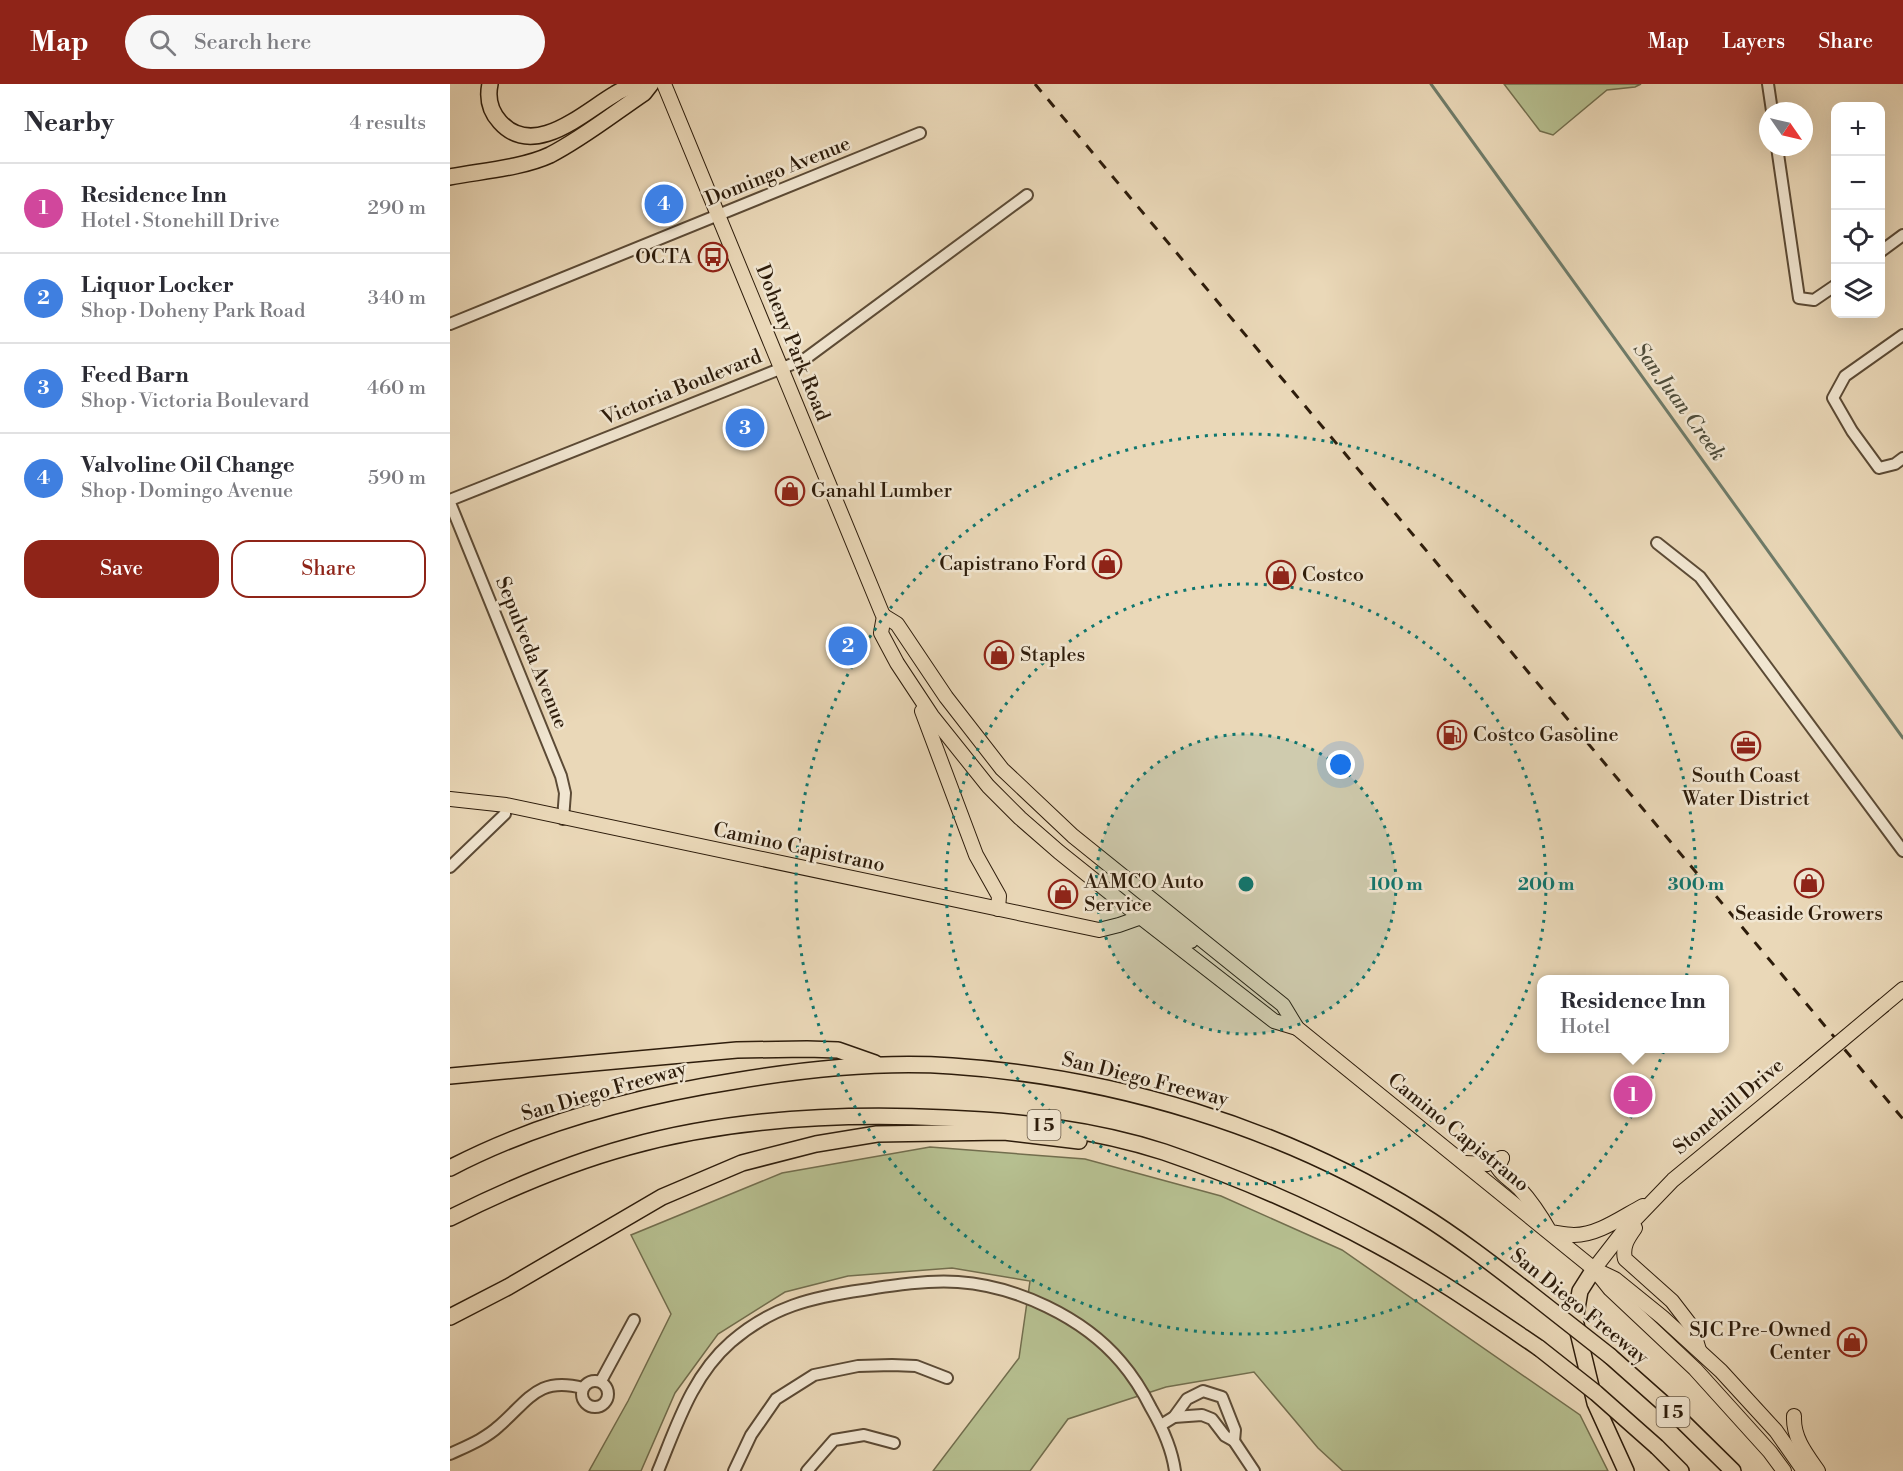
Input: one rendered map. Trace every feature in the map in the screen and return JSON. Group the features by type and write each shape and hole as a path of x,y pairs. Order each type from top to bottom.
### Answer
{"highway":[{"path":"490,84 488,99 498,120 507,129 530,136 562,128 636,84"},
{"path":"450,177 531,161 549,155 644,93 651,84"},
{"path":"450,1076 726,1051 772,1049 838,1050 884,1065"},
{"name":"San Diego Freeway","path":"450,1168 500,1144 597,1111 690,1087 780,1073 884,1065 950,1065 1020,1072 1114,1090 1197,1111 1297,1148 1418,1212 1477,1252 1610,1356 1672,1411 1733,1471"},
{"name":"I 5","path":"450,1218 517,1186 572,1164 629,1146 739,1125 802,1118 882,1115 1036,1123 1098,1135 1161,1151 1274,1194 1379,1245 1539,1348 1596,1393 1681,1471"},
{"path":"450,1317 508,1287 662,1197 742,1163 816,1143 877,1134 1004,1132 1161,1151"},
{"path":"1594,1269 1580,1291 1575,1320 1595,1403 1626,1471"}],"main road":[{"name":"Doheny Park Road","path":"664,84 884,616 882,633 897,663 929,712"},
{"name":"Doheny Park Road","path":"884,616 897,624 946,697"},
{"path":"915,693 976,855 999,896 998,909"},
{"name":"Camino Capistrano","path":"946,697 1002,769 1073,836 1283,1005 1297,1028 1594,1269 1610,1290 1695,1369 1770,1452 1784,1471"},
{"name":"Camino Capistrano","path":"929,712 988,786 1020,818 1139,916 1274,1021 1297,1028"},
{"name":"Camino Capistrano","path":"450,799 506,806 1099,930 1119,926 1139,916"},
{"path":"1139,916 1150,914 1196,945 1209,946"},
{"name":"Stonehill Drive","path":"1594,1269 1622,1233 1673,1180 1903,989"},
{"path":"1465,1163 1487,1164 1502,1158 1498,1168 1500,1172 1518,1187 1539,1211 1550,1232 1573,1236 1583,1234 1602,1228 1653,1201"},
{"path":"1653,1201 1627,1240 1623,1251 1625,1259 1672,1301 1692,1327 1700,1352"},
{"name":"Camino Capistrano","path":"1594,1269 1615,1279 1662,1317 1735,1385 1776,1431 1804,1471"},
{"path":"1695,1369 1724,1387 1764,1430 1776,1431 1777,1449 1791,1471"},
{"path":"1794,1416 1793,1427 1798,1440 1818,1471"}],"street":[{"path":"1768,84 1771,102"},
{"name":"Domingo Avenue","path":"450,324 920,134"},
{"path":"1778,156 1798,298 1815,300 1831,289"},
{"name":"Victoria Boulevard","path":"450,502 805,359 1027,195"},
{"path":"1885,249 1903,235"},
{"path":"1903,334 1845,376 1833,398 1852,431 1879,468 1895,464 1903,458"},
{"name":"Sepulveda Avenue","path":"450,502 561,776 565,800 563,819"},
{"path":"1657,543 1700,577 1903,851"},
{"path":"450,867 505,814 506,806"},
{"path":"658,1471 687,1400 696,1385 717,1356 756,1323 784,1307 820,1296 918,1282 958,1282 997,1288 1030,1299 1090,1334 1120,1361 1135,1380 1161,1425 1175,1471"},
{"path":"601,1381 634,1320"},
{"path":"734,1471 751,1435 776,1399 814,1375 858,1366 891,1365 916,1366 947,1378"},
{"path":"590,1381 601,1381 609,1394 608,1398 602,1406 594,1407 585,1403 581,1393 583,1388 590,1381"},
{"path":"450,1454 475,1443 498,1427 536,1391 548,1385 570,1385 583,1388"},
{"path":"1161,1425 1174,1417 1187,1399 1203,1391 1222,1397 1235,1430 1233,1441"},
{"path":"1174,1417 1202,1415 1212,1419 1225,1436 1233,1441 1254,1471"},
{"path":"807,1471 834,1440 864,1435 894,1443"}],"green space":[{"path":"1504,84 1641,84 1635,87 1607,90 1553,135 1540,131"},
{"path":"930,1147 1085,1159 1221,1196 1342,1250 1580,1415 1608,1471 1343,1471 1318,1448 1254,1372 1166,1387 1068,1419 1030,1471 933,1471 1019,1358 1030,1281 952,1268 848,1276 785,1292 718,1334 675,1393 641,1471 589,1471 628,1401 671,1314 631,1235 782,1173"}],"waterway":[{"name":"San Juan Creek","path":"1431,84 1903,738"}],"railway":[{"path":"1035,84 1903,1119"}],"place":[{"name":"Valvoline Oil Change","path":"664,204"},
{"name":"OCTA","path":"713,257"},
{"name":"Feed Barn","path":"745,428"},
{"name":"Ganahl Lumber","path":"790,491"},
{"name":"Capistrano Ford","path":"1107,564"},
{"name":"Costco","path":"1281,575"},
{"name":"Liquor Locker","path":"848,646"},
{"name":"Staples","path":"999,655"},
{"name":"Costco Gasoline","path":"1452,735"},
{"name":"South Coast Water District","path":"1746,746"},
{"name":"Seaside Growers","path":"1809,883"},
{"name":"AAMCO Auto Service","path":"1063,894"},
{"name":"Residence Inn","path":"1633,1095"},
{"name":"SJC Pre-Owned Center","path":"1852,1342"}]}
